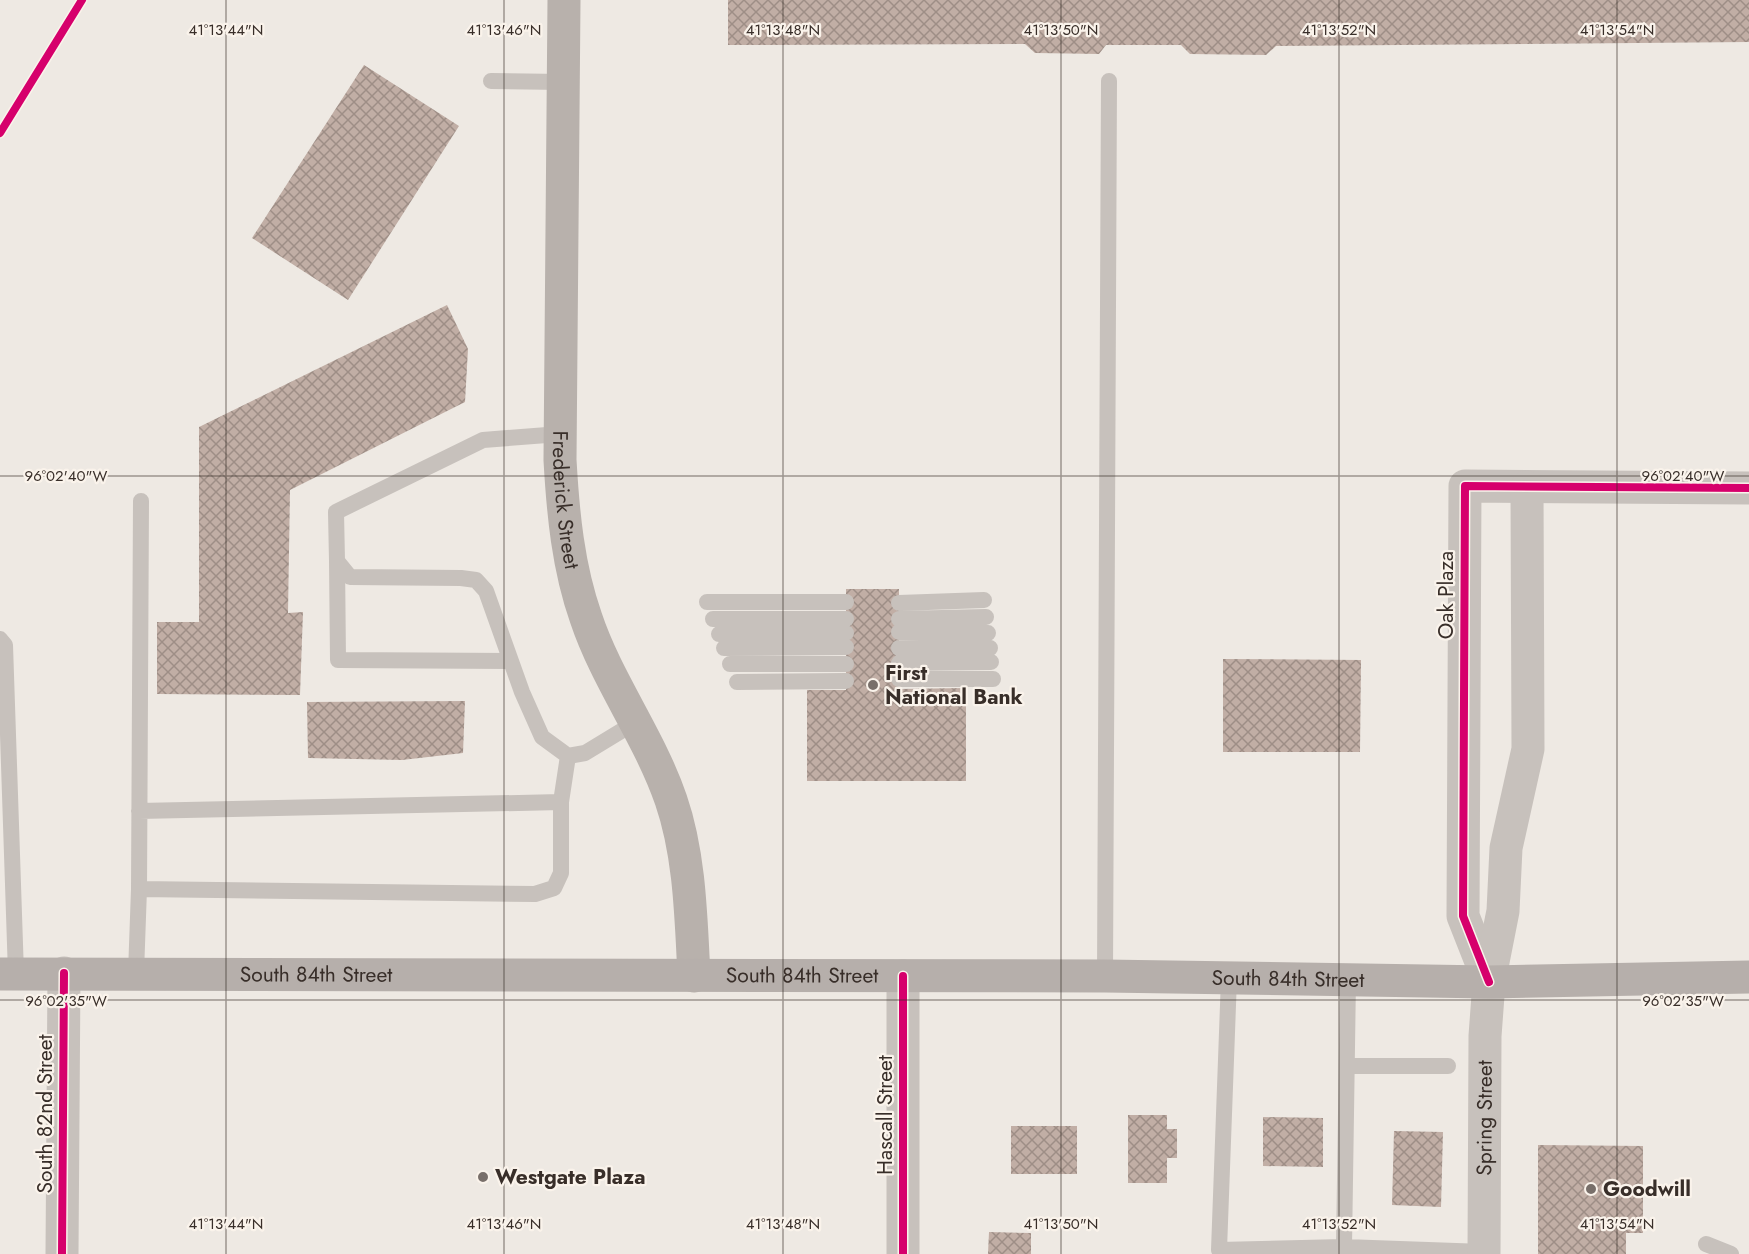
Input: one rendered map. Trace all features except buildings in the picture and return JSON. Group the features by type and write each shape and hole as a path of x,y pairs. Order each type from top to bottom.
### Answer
{"main road":[{"name":"Frederick Street","path":"564,0 560,434 562,508 571,564 586,618 605,662 656,760 668,792 682,846 691,913 694,976"},
{"name":"South 84th Street","path":"8,974 1105,976 1489,982 1749,977"}],"street":[{"name":"Oak Plaza","path":"1489,982 1463,916 1465,486 1749,488"},
{"path":"1489,982 1503,911 1506,848 1528,749 1527,487"},
{"name":"South 82nd Street","path":"62,1254 64,973"},
{"name":"Hascall Street","path":"903,976 903,1254"},
{"name":"Spring Street","path":"1484,1253 1485,1036 1489,982"}],"lane":[{"path":"491,81 563,82"},
{"path":"1105,976 1109,81"},
{"path":"511,661 338,660 336,512 483,440 560,434"},
{"path":"136,973 139,889 141,501"},
{"path":"337,561 350,577 476,580 486,591 522,692 542,737 568,756 585,753 636,722"},
{"path":"707,602 846,602"},
{"path":"899,641 988,632"},
{"path":"899,641 988,632"},
{"path":"899,641 988,632"},
{"path":"846,649 719,634 846,649"},
{"path":"0,639 5,645 8,974"},
{"path":"899,641 993,679"},
{"path":"730,664 846,649"},
{"path":"737,682 846,649"},
{"path":"139,889 535,894 554,888 561,873 561,802 568,756"},
{"path":"139,811 561,802"},
{"path":"1229,978 1219,1252 1344,1247 1484,1253"},
{"path":"1344,1247 1348,980"},
{"path":"1347,1066 1448,1066"},
{"path":"1706,1244 1731,1254"}],"cycle path":[{"path":"0,133 82,0"},
{"path":"1489,982 1463,916 1465,486 1749,488"},
{"path":"62,1254 64,973"},
{"path":"903,976 903,1254"}],"place":[{"name":"First National Bank","path":"873,685"},
{"name":"Westgate Plaza","path":"483,1177"},
{"name":"Goodwill","path":"1591,1189"}]}
